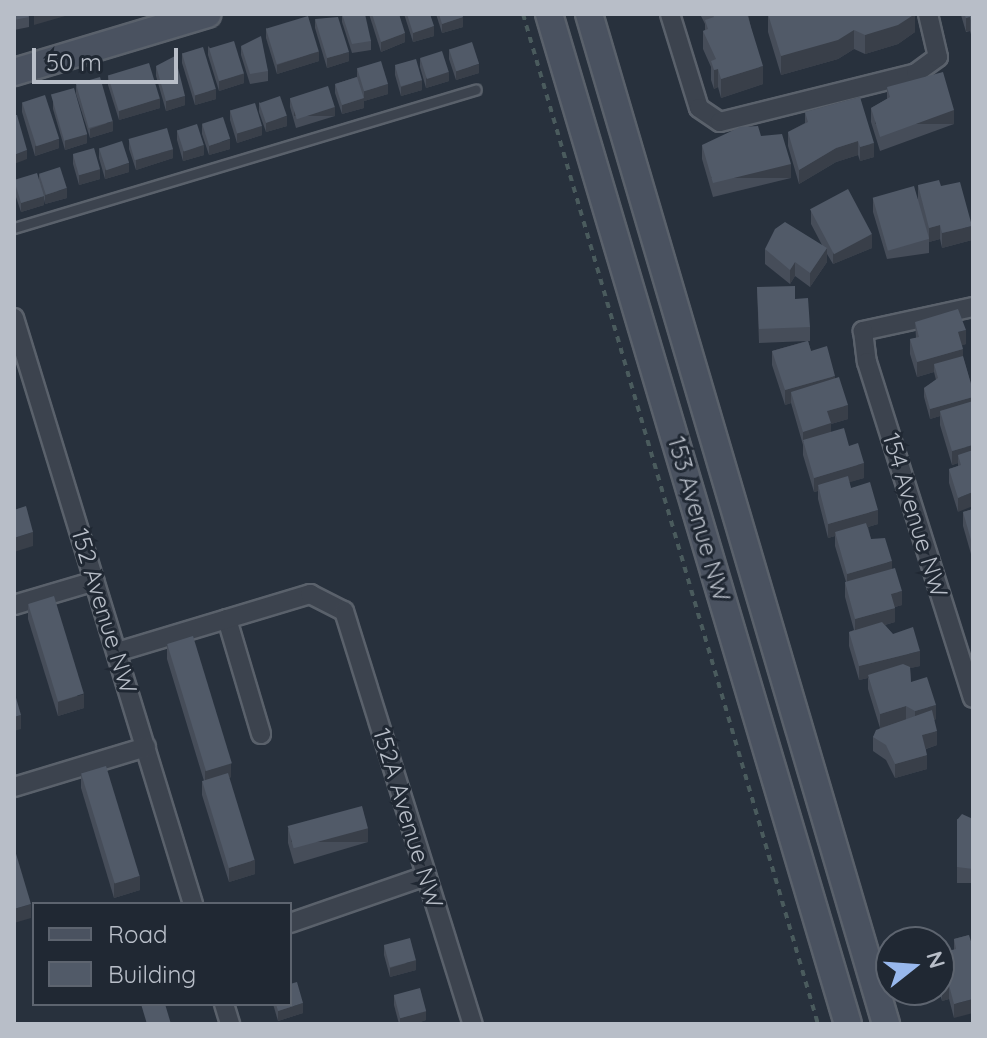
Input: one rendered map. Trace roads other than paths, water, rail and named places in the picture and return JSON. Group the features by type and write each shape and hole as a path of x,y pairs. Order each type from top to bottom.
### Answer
{"main road":[{"path":"14,72 207,14"},
{"name":"153 Avenue NW","path":"549,14 848,1024"},
{"name":"153 Avenue NW","path":"589,14 886,1024"}],"street":[{"path":"670,14 699,108 720,122 916,73 938,57 928,14"},
{"name":"154 Avenue NW","path":"973,307 863,331 867,362 973,698"},
{"name":"152 Avenue NW","path":"14,318 192,902"},
{"path":"14,605 95,581"},
{"name":"152A Avenue NW","path":"227,619 310,594 344,611 473,1024"},
{"path":"117,652 227,619 261,734"},
{"path":"14,787 146,747"},
{"path":"292,922 426,876"}],"lane":[{"path":"14,228 476,89"}]}
